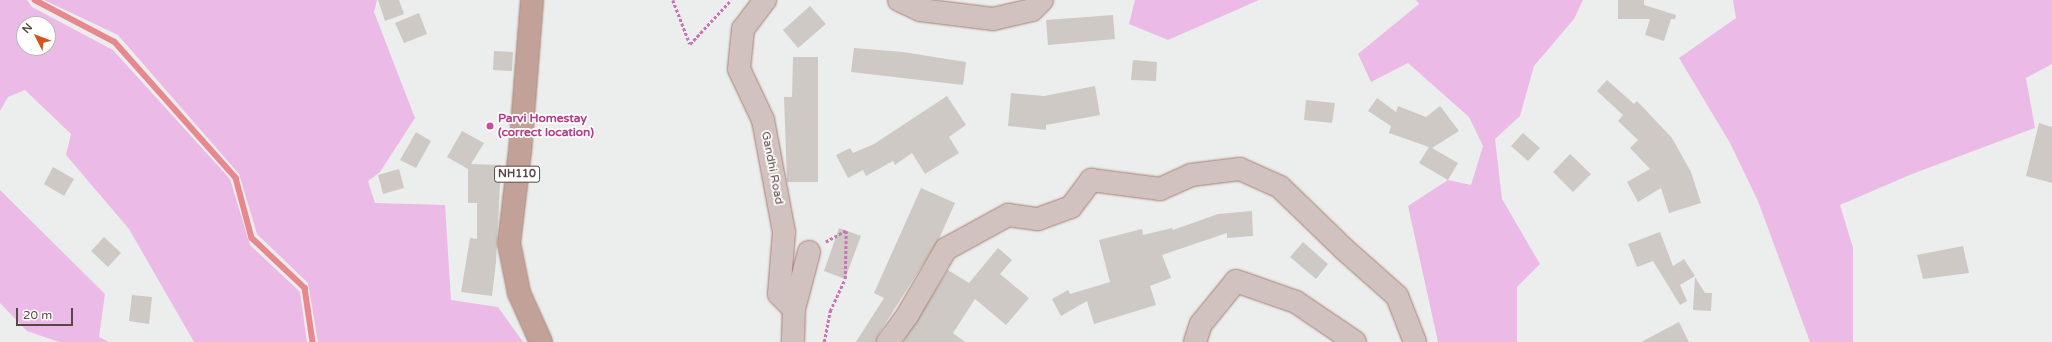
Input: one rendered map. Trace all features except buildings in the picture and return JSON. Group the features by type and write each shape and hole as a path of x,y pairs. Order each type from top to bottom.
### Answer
{"highway":[{"name":"NH110","path":"532,0 520,150 509,243 519,293 542,342"}],"street":[{"name":"Gandhi Road","path":"765,0 743,29 739,69 763,120 784,232 779,294 794,309"},
{"path":"899,0 920,10 993,19 1032,10 1042,0"},
{"path":"888,342 907,316 946,249 1008,215 1038,219 1072,207 1091,180 1160,189 1191,175 1240,169 1280,187 1344,249 1397,296 1415,342"},
{"path":"793,342 794,309 809,252"},
{"path":"1195,342 1201,324 1236,281 1296,302 1355,342"}],"path":[{"path":"673,0 690,44 731,0"},
{"path":"809,252 846,231 846,279 830,311 824,342"}],"shaded area":[{"path":"0,0 27,0 32,7 49,16 16,16 16,56 56,56 56,20 113,50 230,179 250,245 300,292 307,342 194,342 129,229 66,155 71,134 25,90 8,97 0,111"},
{"path":"44,0 377,0 374,12 415,118 380,172 368,181 375,203 445,205 451,300 498,307 523,342 318,342 308,283 257,234 239,174 118,35"},
{"path":"1135,0 1259,0 1168,40 1129,24"},
{"path":"1416,0 1583,0 1574,19 1534,66 1520,116 1495,139 1502,199 1540,264 1517,287 1517,342 1438,342 1408,206 1448,180 1471,185 1483,146 1469,117 1408,63 1371,82 1358,54 1419,4"},
{"path":"1733,0 2052,0 2052,64 2026,78 2035,128 1912,174 1840,205 1853,248 1853,342 1810,342 1758,201 1730,143 1679,58 1736,18"},
{"path":"0,190 105,294 99,337 109,342 59,342 27,331 0,303"}],"waterway":[{"path":"35,0 115,42 236,178 252,238 305,288 313,342"}],"place":[{"name":"Parvi Homestay (correct location)","path":"490,126"}]}
